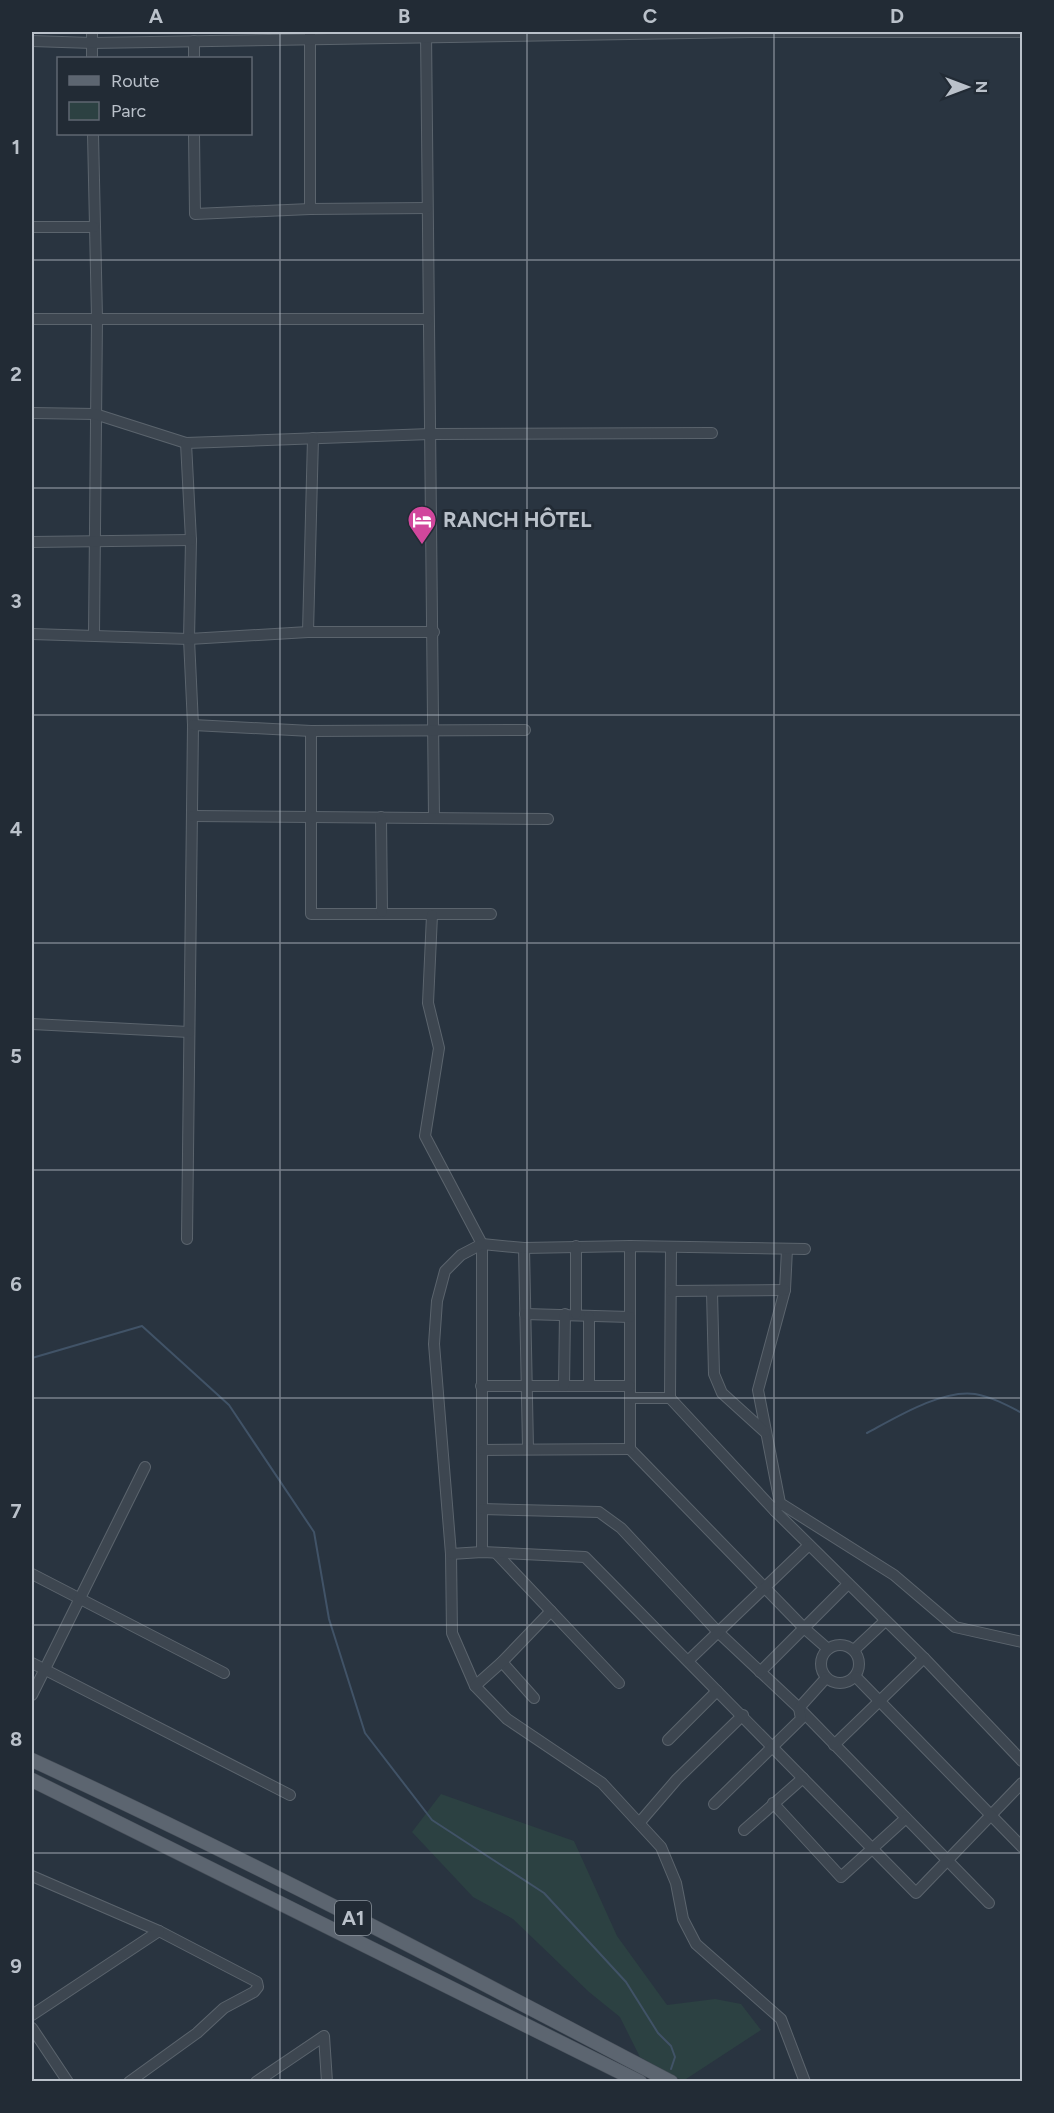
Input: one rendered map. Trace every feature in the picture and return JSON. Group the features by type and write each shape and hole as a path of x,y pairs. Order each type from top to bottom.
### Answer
{"main road":[{"name":"A1","path":"32,1760 472,1977 670,2082"},
{"name":"A1","path":"32,1780 640,2082"}],"street":[{"path":"32,41 92,37 194,41 310,35 426,34 504,38 751,32 1023,32"},
{"path":"426,34 428,319 434,632 434,817"},
{"path":"310,35 310,209"},
{"path":"92,37 92,57"},
{"path":"194,41 194,57"},
{"path":"93,135 97,318 94,634"},
{"path":"195,135 195,214 310,209 427,208"},
{"path":"32,227 94,227"},
{"path":"32,319 428,319"},
{"path":"32,413 95,414 186,443 430,435 712,432"},
{"path":"308,632 313,438"},
{"path":"186,443 191,540 189,639 194,726 187,1239"},
{"path":"32,542 191,540"},
{"path":"32,634 94,634 189,639 308,632 434,632"},
{"path":"194,726 311,731 525,730"},
{"path":"311,731 310,914 382,912 432,915 491,914"},
{"path":"193,816 549,819"},
{"path":"381,817 382,912"},
{"path":"432,915 428,1003 439,1048 425,1136 482,1244 482,1552"},
{"path":"32,1024 189,1032"},
{"path":"805,1249 630,1246 524,1248 482,1244 461,1255 445,1272 437,1301 434,1344 451,1554 452,1633 475,1686 507,1719 602,1783 661,1847 676,1883 683,1918 696,1944 781,2019 805,2082"},
{"path":"564,1386 576,1246"},
{"path":"630,1246 630,1449 764,1588 828,1649"},
{"path":"670,1398 671,1247"},
{"path":"524,1248 528,1448"},
{"path":"787,1249 785,1290 758,1390 778,1507 894,1575 955,1627 1023,1642"},
{"path":"671,1291 785,1290"},
{"path":"712,1292 714,1374 722,1393 765,1431"},
{"path":"525,1314 630,1317"},
{"path":"589,1316 589,1386"},
{"path":"482,1386 526,1384 589,1386 670,1398 778,1507 808,1546 924,1658 1023,1761"},
{"path":"482,1450 630,1449"},
{"path":"32,1695 145,1467"},
{"path":"482,1509 599,1512 621,1528 718,1632 799,1708 989,1903"},
{"path":"689,1660 808,1546"},
{"path":"451,1554 496,1552 585,1557 689,1660 916,1893 1023,1783"},
{"path":"496,1552 619,1683"},
{"path":"32,1574 224,1673"},
{"path":"760,1672 848,1584"},
{"path":"475,1686 502,1662 551,1611"},
{"path":"854,1650 885,1621"},
{"path":"841,1644 854,1650 860,1663 856,1677 841,1684 826,1678 820,1663 828,1649 841,1644"},
{"path":"834,1745 924,1658"},
{"path":"502,1662 534,1698"},
{"path":"32,1663 290,1795"},
{"path":"856,1677 1023,1847"},
{"path":"799,1708 826,1678"},
{"path":"668,1740 717,1691"},
{"path":"714,1804 774,1748 801,1719 799,1708"},
{"path":"640,1822 677,1779 742,1714"},
{"path":"744,1830 803,1778"},
{"path":"773,1803 841,1877 875,1849 906,1818"},
{"path":"32,1876 159,1931 257,1982 258,1987 254,1992 224,2008 197,2033 129,2082"},
{"path":"32,2015 159,1931"},
{"path":"32,2028 68,2082"},
{"path":"256,2082 324,2036 327,2082"}],"green space":[{"path":"441,1794 574,1841 617,1936 667,2005 715,1999 741,2004 761,2030 683,2081 640,2057 620,2017 589,1992 513,1919 473,1897 412,1832"}],"waterway":[{"path":"32,1358 142,1326 229,1405 314,1532 329,1619 365,1733 432,1820 544,1893 626,1982 658,2033 671,2046 675,2057 671,2069"},
{"path":"867,1433 919,1406 948,1396 962,1394 987,1397 1022,1413"}],"place":[{"name":"RANCH HÔTEL","path":"422,546"}]}
